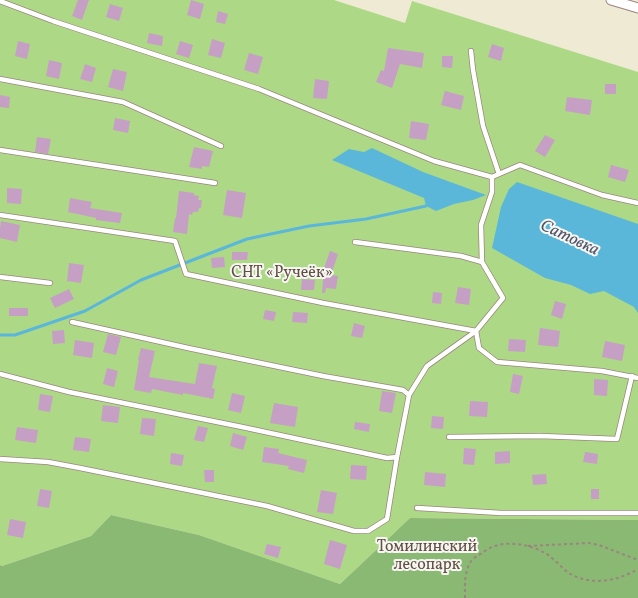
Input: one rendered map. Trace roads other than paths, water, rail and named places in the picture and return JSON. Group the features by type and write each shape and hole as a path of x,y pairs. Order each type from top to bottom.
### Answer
{"street":[{"path":"611,0 638,8"}],"lane":[{"path":"0,1 53,21 259,89 434,161 492,177 520,165 602,195 638,203"},
{"path":"471,51 483,126 499,174"},
{"path":"0,79 123,102 221,146"},
{"path":"0,150 215,183"},
{"path":"0,459 48,462 80,468 267,506 354,531 368,531 387,519 409,395 427,366 476,331 503,298 482,262 481,225 492,192 492,177"},
{"path":"0,215 175,241 186,274 323,303 476,331"},
{"path":"354,242 461,256 482,262"},
{"path":"0,277 50,283"},
{"path":"72,322 323,376 403,390 409,395"},
{"path":"476,331 479,348 497,362 602,371 638,378"},
{"path":"0,374 69,392 387,458 397,457"},
{"path":"449,437 540,436 617,439 632,376"},
{"path":"417,508 501,513 638,513"}],"water":[{"path":"372,148 423,172 486,195 436,211 426,206 424,198 332,160 349,149 364,152"},
{"name":"Сатовка","path":"517,182 638,224 638,313 634,307 604,291 590,294 571,285 545,278 492,248 501,207 509,189"}],"waterway":[{"path":"0,335 15,335 85,311 141,280 247,239 309,226 366,219 426,206"}],"park label":[{"name":"СНТ «Ручеёк»","path":"282,274"},
{"name":"Томилинский лесопарк","path":"427,557"}]}
